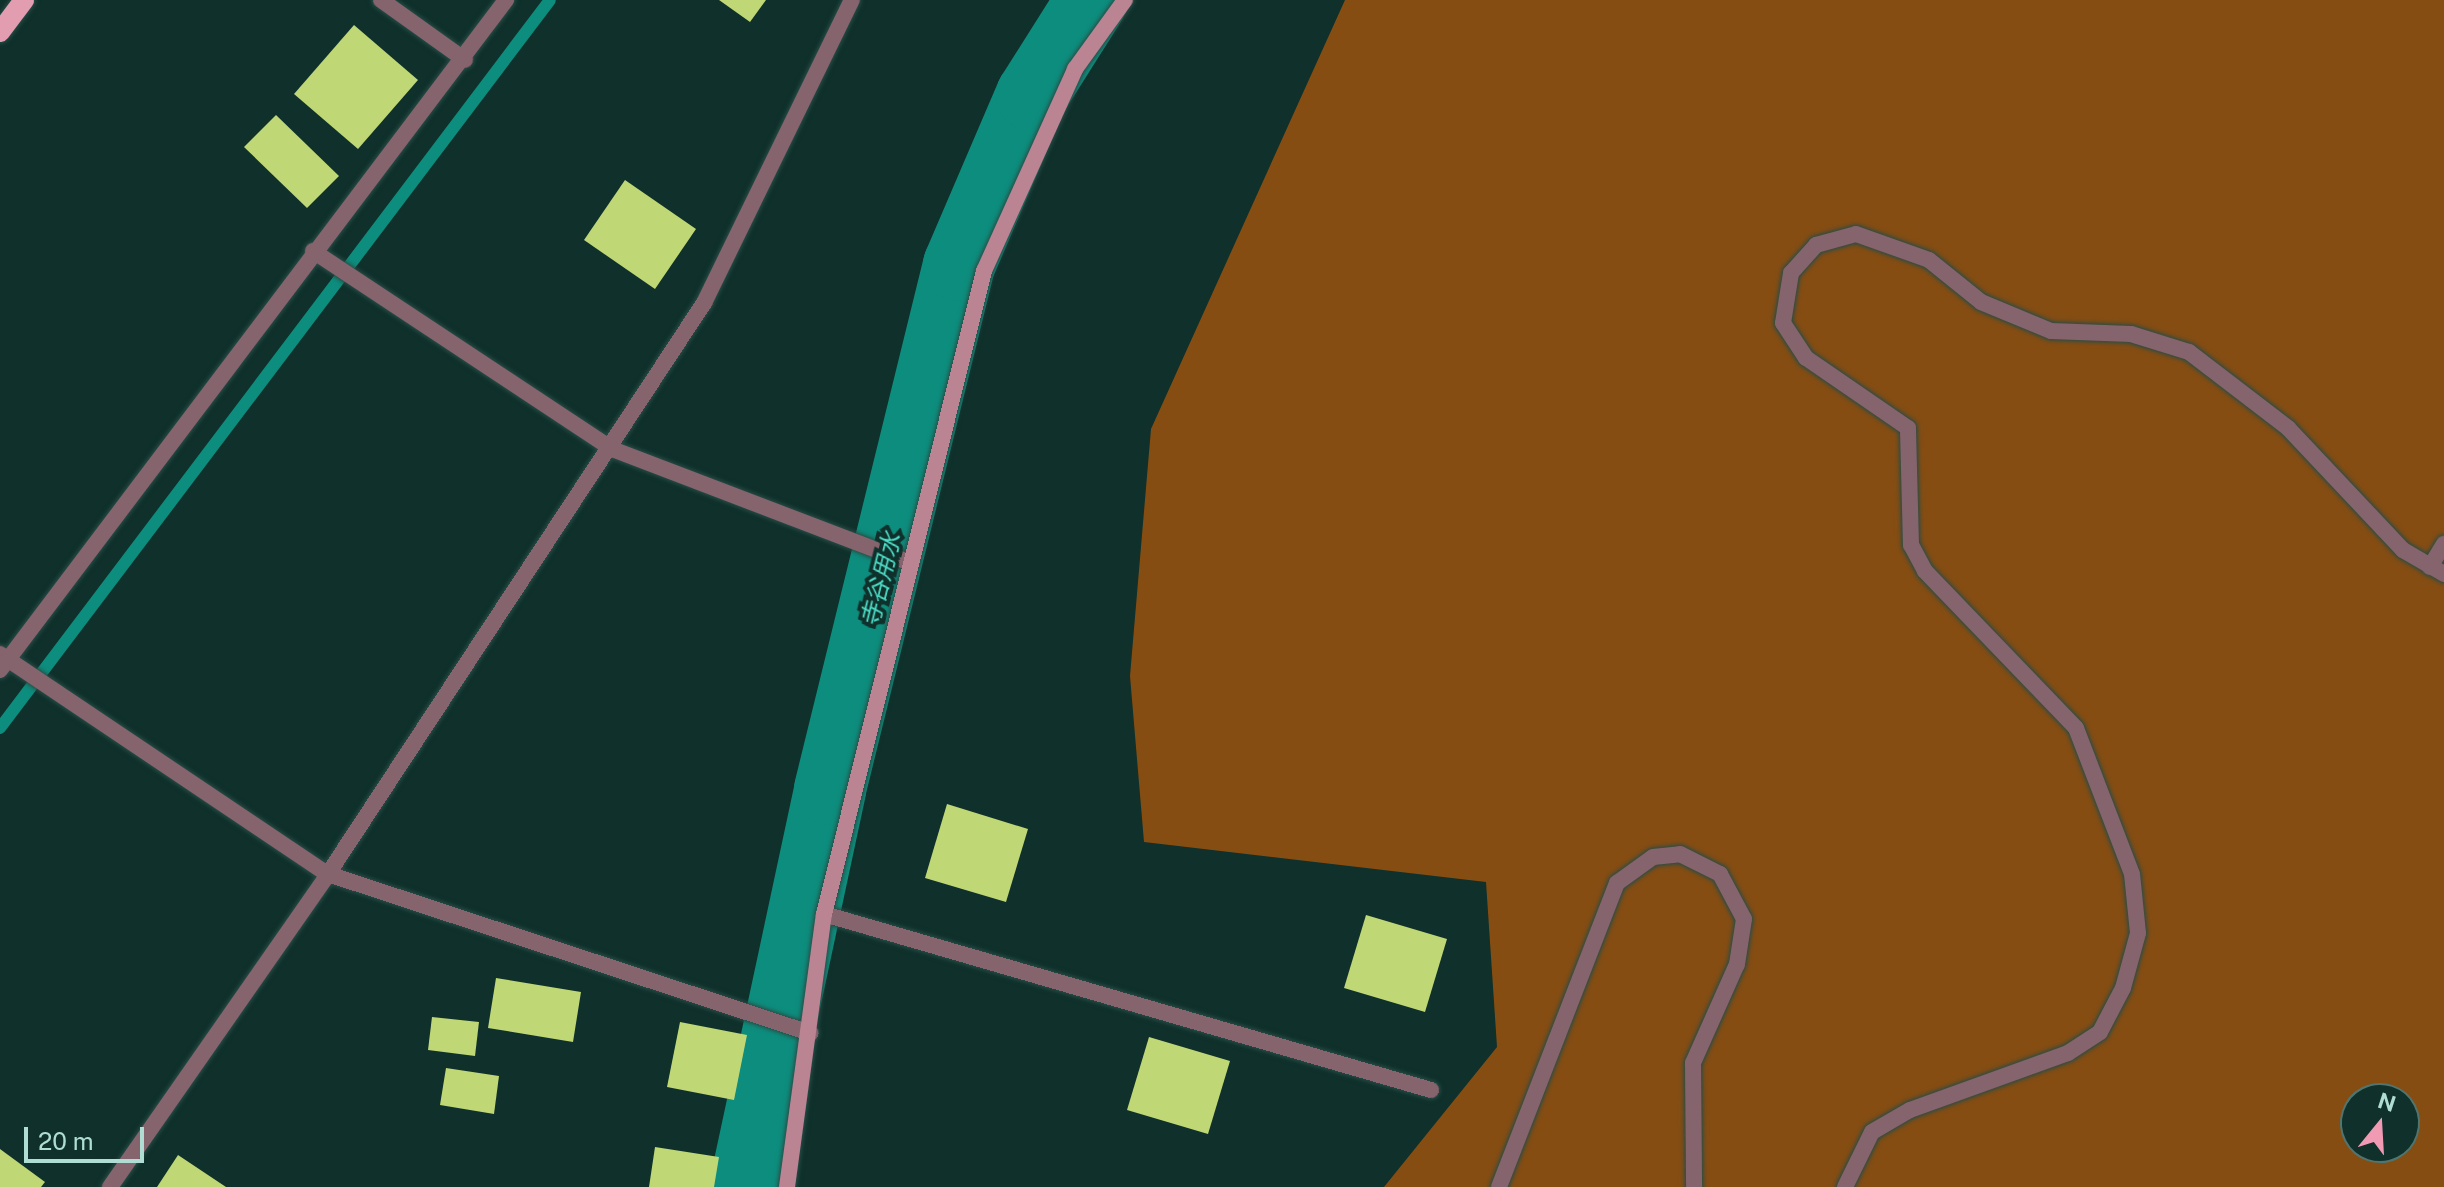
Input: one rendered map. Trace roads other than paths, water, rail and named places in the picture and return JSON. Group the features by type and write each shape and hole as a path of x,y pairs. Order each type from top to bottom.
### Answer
{"main road":[{"path":"0,32 24,0"}],"street":[{"path":"381,0 465,60"},
{"path":"506,0 465,60 313,251 3,661 328,874 810,1033"},
{"path":"110,1187 328,874 612,449 704,303 852,0"},
{"path":"787,1187 824,914 984,271 1075,69 1125,0"},
{"path":"1845,1187 1872,1132 1910,1110 2068,1053 2100,1032 2123,988 2138,933 2132,874 2076,728 1925,571 1911,545 1908,428 1806,358 1783,323 1791,273 1816,245 1856,234 1929,260 1981,302 2051,331 2131,334 2189,352 2288,428 2403,550 2437,571 2444,544"},
{"path":"313,251 612,449 911,563"},
{"path":"1499,1187 1617,883 1653,857 1680,854 1720,874 1744,919 1737,964 1693,1063 1694,1187"},
{"path":"824,914 1431,1090"}],"waterway":[{"path":"0,728 550,0"},
{"name":"寺谷用水","path":"745,1187 830,789 959,265 1032,95 1092,0"}]}
